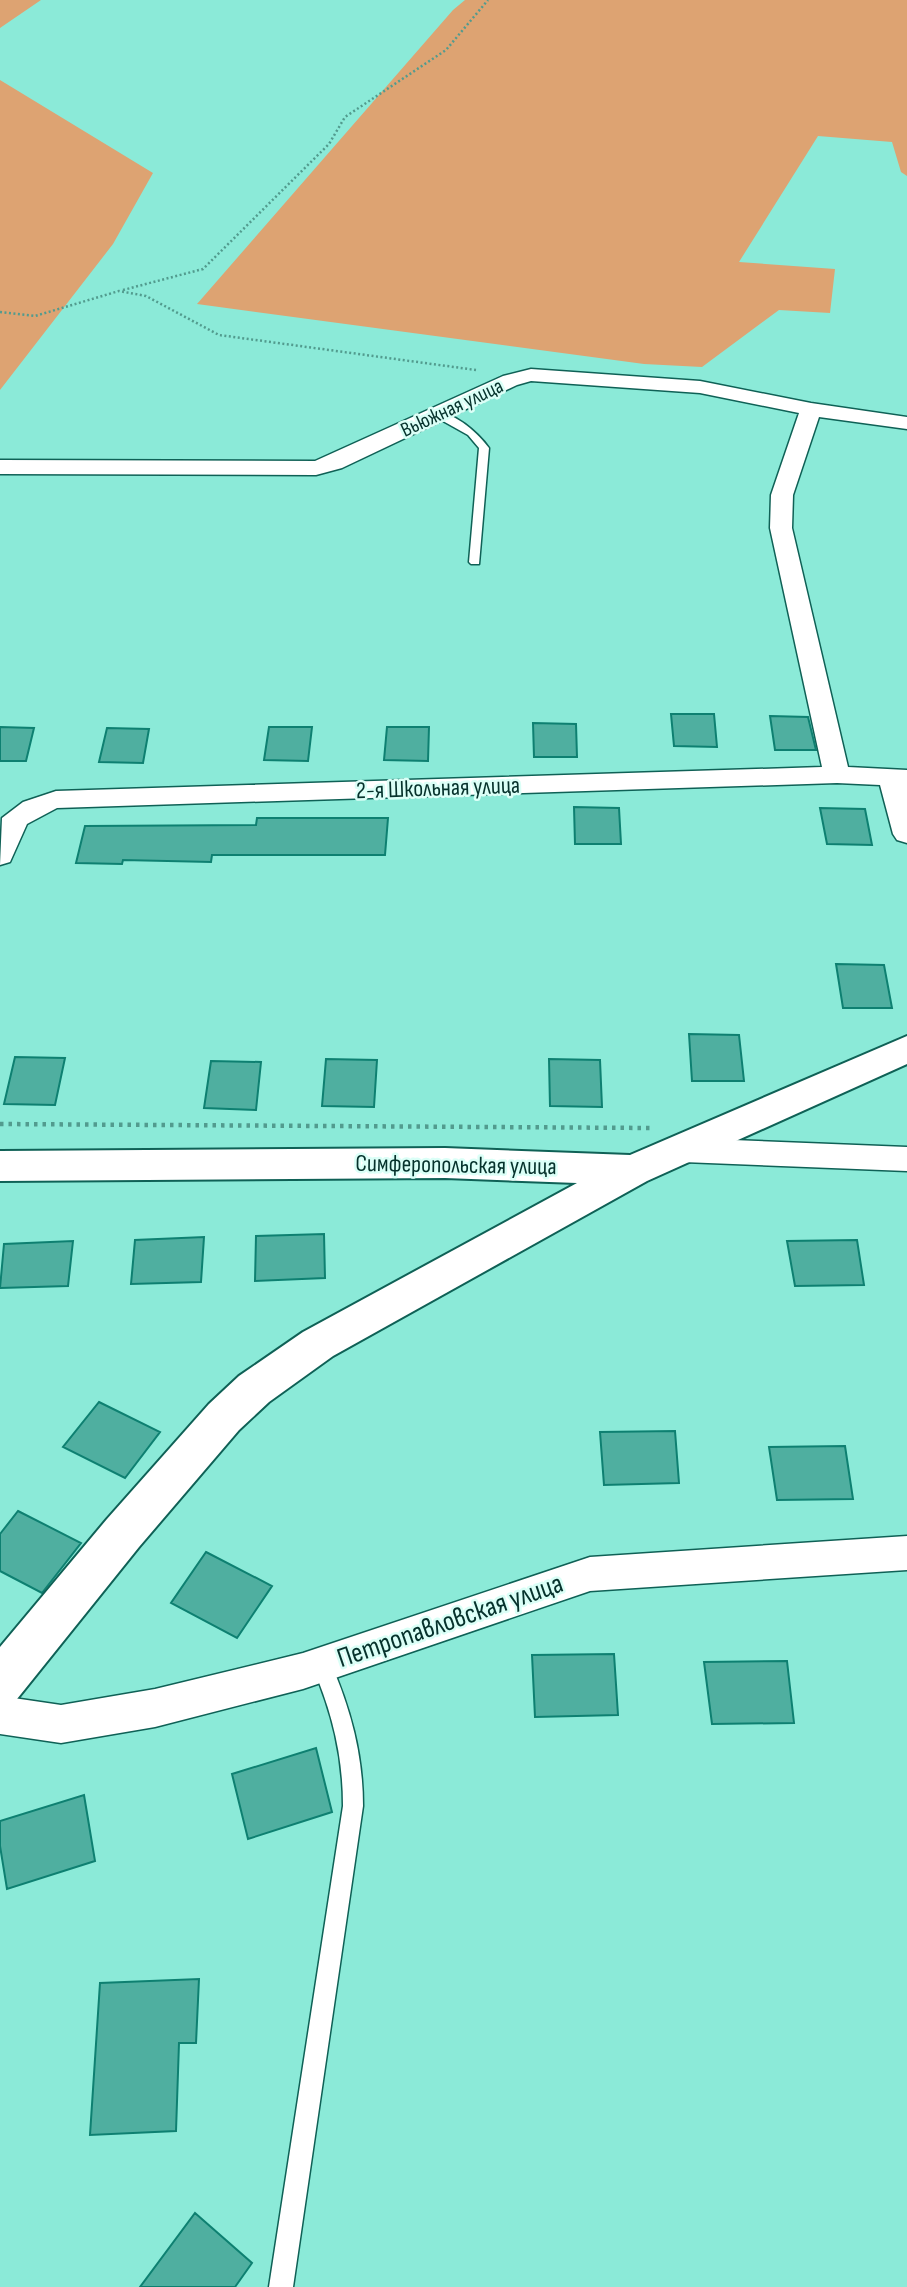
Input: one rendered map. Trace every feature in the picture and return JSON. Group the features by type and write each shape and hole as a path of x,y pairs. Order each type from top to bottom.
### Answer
{"street":[{"name":"Вьюжная улица","path":"0,467 316,468 334,463 510,380 531,375 668,383 907,423"},
{"path":"811,409 782,495 781,528 787,565 810,645 837,775"},
{"name":"2-я Школьная улица","path":"0,856 8,825 27,808 56,800 837,775 899,778"},
{"path":"899,778 907,834"},
{"path":"669,1139 907,1049"},
{"name":"Симферопольская улица","path":"0,1166 445,1163 633,1170 669,1139 907,1159"},
{"path":"0,1683 156,1494 224,1417 254,1389 318,1344 633,1170"},
{"name":"Петропавловская улица","path":"0,1714 61,1724 155,1708 322,1665 590,1574 907,1553"}],"lane":[{"path":"438,414 472,433 484,448 475,562"},
{"path":"281,2287 353,1806 355,1767 348,1733 322,1665"}],"path":[{"path":"0,312 35,316 203,269 329,144 345,117 446,50 488,0"},
{"path":"119,291 146,296 219,335 432,366 531,375"},
{"path":"0,1124 669,1139"}],"shaded area":[{"path":"0,0 41,0 0,28"},
{"path":"465,0 907,0 907,176 901,172 892,142 818,136 739,262 835,269 830,313 779,310 702,367 644,364 197,304 453,10"},
{"path":"0,80 153,173 113,244 0,390"}],"building":[{"path":"671,714 714,714 717,747 674,746"},
{"path":"770,716 808,717 816,750 775,750"},
{"path":"533,723 576,724 577,757 534,757"},
{"path":"0,727 34,728 26,761 0,761"},
{"path":"269,727 312,727 308,761 264,760"},
{"path":"387,727 429,727 428,761 384,760"},
{"path":"107,728 149,729 143,763 99,762"},
{"path":"574,807 619,808 621,844 575,844"},
{"path":"820,808 865,809 872,845 827,844"},
{"path":"257,818 388,818 385,855 212,855 211,862 123,860 122,864 76,863 85,826 256,825"},
{"path":"836,964 884,965 892,1008 843,1008"},
{"path":"689,1034 739,1035 744,1081 692,1081"},
{"path":"15,1057 65,1058 55,1105 4,1104"},
{"path":"326,1059 377,1060 374,1107 322,1106"},
{"path":"549,1059 600,1060 602,1107 550,1106"},
{"path":"211,1061 261,1062 256,1110 204,1108"},
{"path":"324,1234 325,1278 255,1281 256,1236"},
{"path":"204,1237 201,1282 131,1284 135,1240"},
{"path":"857,1240 864,1285 795,1286 787,1241"},
{"path":"73,1241 68,1286 0,1288 4,1244"},
{"path":"99,1402 160,1432 125,1478 63,1447"},
{"path":"675,1431 679,1483 604,1485 600,1432"},
{"path":"845,1446 853,1499 777,1500 769,1447"},
{"path":"18,1511 81,1543 42,1593 0,1571 0,1534"},
{"path":"206,1552 272,1586 237,1638 171,1603"},
{"path":"614,1654 618,1715 535,1717 532,1655"},
{"path":"787,1661 794,1723 712,1724 704,1662"},
{"path":"316,1748 332,1812 248,1839 232,1774"},
{"path":"84,1795 95,1861 7,1889 0,1846 0,1821"},
{"path":"199,1979 196,2043 179,2043 176,2131 90,2135 100,1983"},
{"path":"195,2213 252,2263 235,2287 140,2287"}]}
